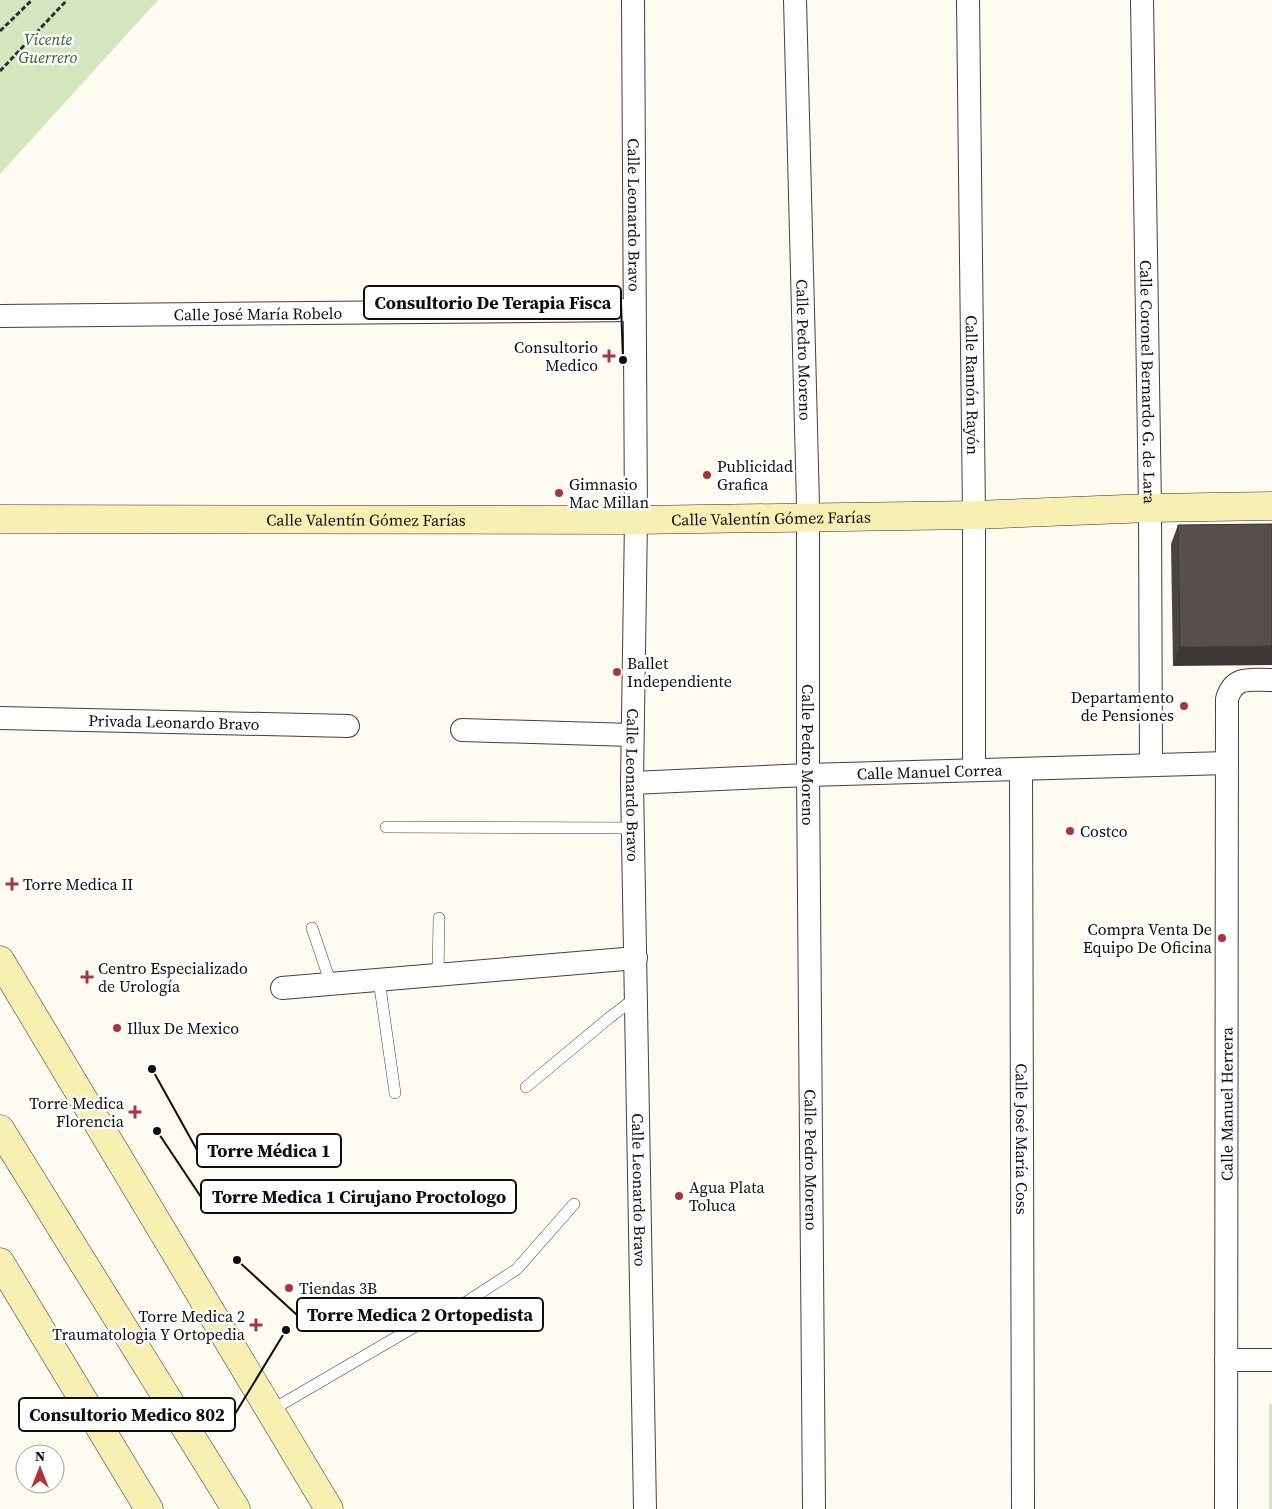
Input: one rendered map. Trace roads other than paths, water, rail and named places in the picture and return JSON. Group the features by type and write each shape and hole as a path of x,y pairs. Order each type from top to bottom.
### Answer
{"main road":[{"name":"Calle Valentín Gómez Farías","path":"0,519 636,520 724,517 808,518 974,515 1150,508 1272,506"},
{"path":"0,960 329,1509"},
{"path":"0,1129 236,1509"},
{"path":"0,1262 149,1509"}],"street":[{"name":"Calle Leonardo Bravo","path":"633,0 636,520 632,783 645,1509"},
{"name":"Calle Pedro Moreno","path":"795,0 808,518 808,775 814,1509"},
{"name":"Calle Ramón Rayón","path":"968,0 974,515 974,770"},
{"name":"Calle Coronel Bernardo G. de Lara","path":"1142,0 1150,508 1151,765"},
{"name":"Calle José María Robelo","path":"0,316 634,310"},
{"name":"Calle Manuel Herrera","path":"1226,1509 1227,699 1235,683 1246,680 1272,680"},
{"name":"Privada Leonardo Bravo","path":"0,718 348,726"},
{"path":"462,730 632,734"},
{"name":"Calle Manuel Correa","path":"632,783 808,775 1227,764"},
{"name":"Calle José María Coss","path":"1021,769 1023,1509"},
{"path":"282,988 636,958"},
{"path":"1226,1360 1272,1360"}],"lane":[{"path":"386,827 633,828"},
{"path":"438,975 439,918"},
{"path":"312,928 331,984"},
{"path":"379,980 395,1093"},
{"path":"526,1087 636,998"},
{"path":"270,1411 414,1327 448,1314 517,1269 574,1204"}],"place":[{"name":"Consultorio Medico","path":"609,356"},
{"name":"Consultorio De Terapia Fisca","path":"623,360"},
{"name":"Publicidad Grafica","path":"707,475"},
{"name":"Gimnasio Mac Millan","path":"559,493"},
{"name":"Ballet Independiente","path":"617,672"},
{"name":"Departamento de Pensiones","path":"1184,706"},
{"name":"Costco","path":"1070,831"},
{"name":"Torre Medica II","path":"12,884"},
{"name":"Compra Venta De Equipo De Oficina","path":"1222,938"},
{"name":"Centro Especializado de Urología","path":"87,977"},
{"name":"Illux De Mexico","path":"117,1028"},
{"name":"Torre Médica 1","path":"152,1069"},
{"name":"Torre Medica Florencia","path":"135,1112"},
{"name":"Torre Medica 1 Cirujano Proctologo","path":"157,1131"},
{"name":"Agua Plata Toluca","path":"679,1196"},
{"name":"Torre Medica 2 Ortopedista","path":"237,1260"},
{"name":"Tiendas 3B","path":"289,1288"},
{"name":"Torre Medica 2 Traumatologia Y Ortopedia","path":"256,1325"},
{"name":"Consultorio Medico 802","path":"286,1330"}],"park label":[{"name":"Vicente Guerrero","path":"48,48"}]}
